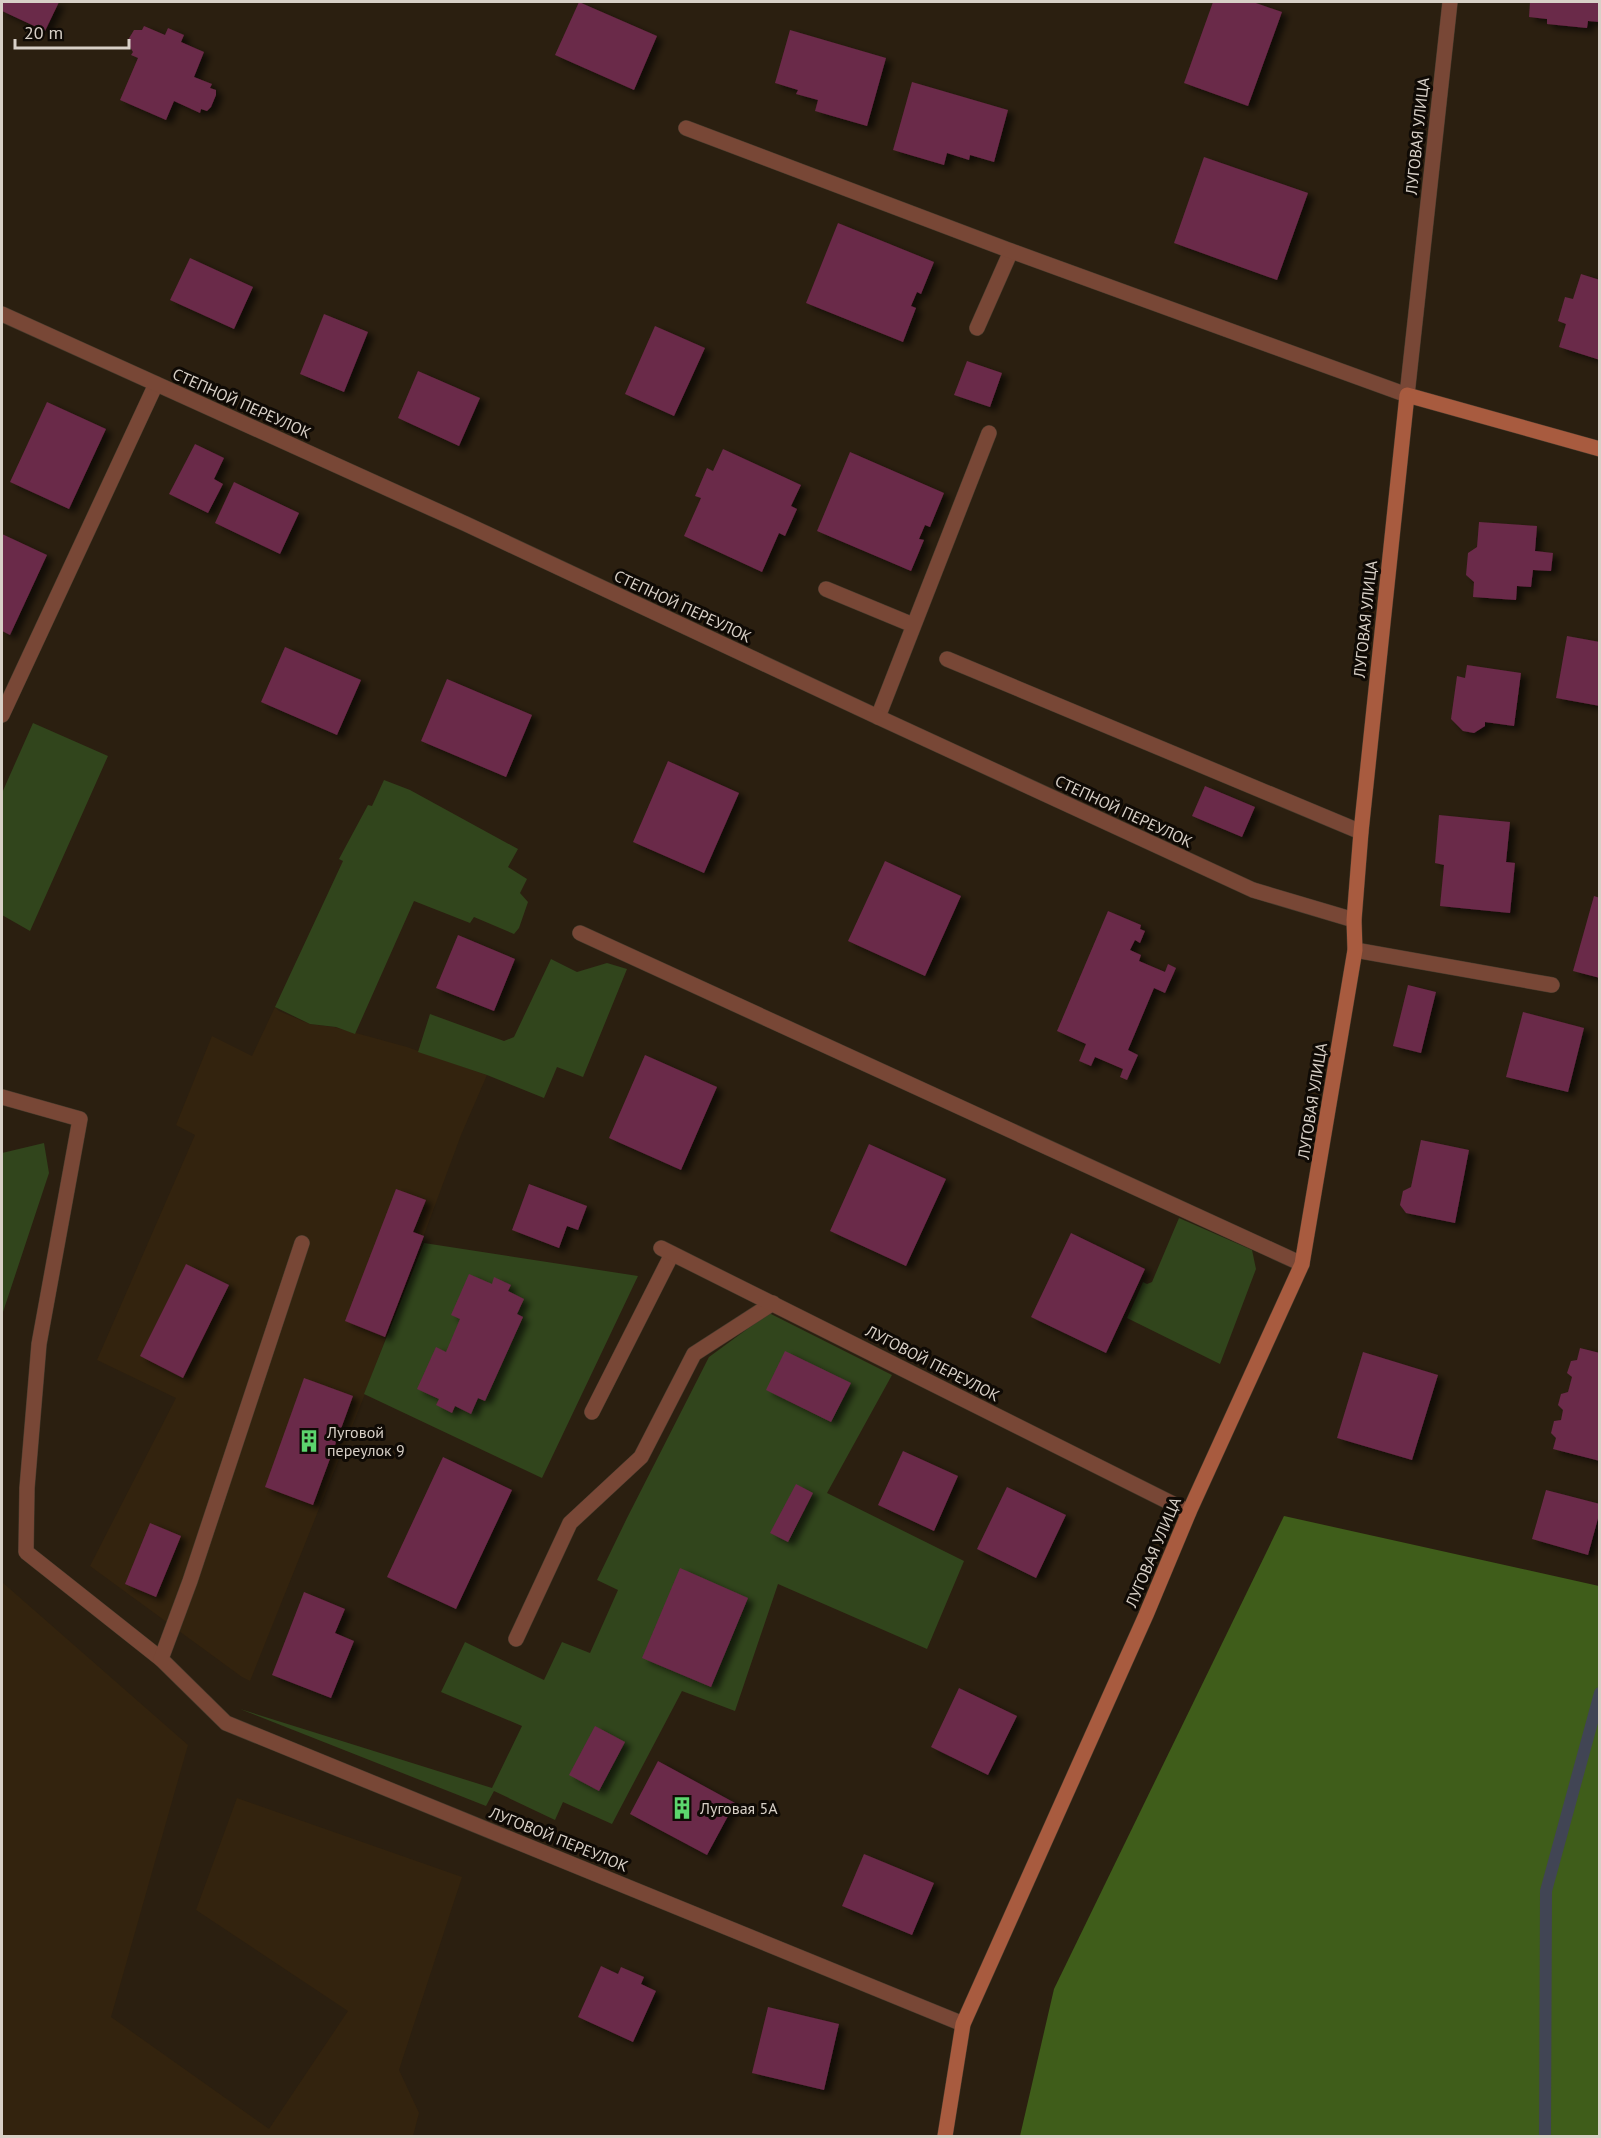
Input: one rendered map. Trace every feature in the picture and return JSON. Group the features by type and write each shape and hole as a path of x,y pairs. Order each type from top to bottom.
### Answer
{"street":[{"name":"ЛУГОВАЯ УЛИЦА","path":"945,2136 963,2024 1146,1616 1189,1512 1302,1264 1355,950 1354,920 1361,832 1450,2"},
{"path":"686,128 1011,251 1407,394 1599,449"},
{"path":"977,328 1011,251"},
{"name":"СТЕПНОЙ ПЕРЕУЛОК","path":"2,314 466,524 1253,890 1354,920"},
{"path":"2,715 156,384"},
{"path":"878,717 989,434"},
{"path":"826,589 914,625"},
{"path":"946,659 1361,832"},
{"path":"580,933 1302,1264"},
{"path":"1355,950 1552,984"},
{"name":"ЛУГОВОЙ ПЕРЕУЛОК","path":"2,1098 80,1119 39,1344 27,1488 26,1552 161,1659 226,1723 963,2024"},
{"path":"161,1659 190,1581 302,1244"},
{"name":"ЛУГОВОЙ ПЕРЕУЛОК","path":"592,1412 667,1251 1189,1512"},
{"path":"516,1639 570,1523 640,1457 694,1354 773,1303"}],"shaded area":[{"path":"275,1007 279,1011 310,1024 334,1027 407,1047 487,1075 461,1135 365,1394 250,1681 90,1566 176,1398 97,1360 195,1135 176,1125 212,1036 252,1056"},
{"path":"2,1582 188,1745 111,2017 269,2129 348,2011 196,1910 237,1798 462,1877 399,2070 419,2113 413,2136 2,2136"}],"green space":[{"path":"33,723 108,756 30,931 2,915 2,793"},
{"path":"384,780 410,790 518,849 508,867 527,879 520,893 528,902 519,928 514,934 474,917 470,923 414,901 355,1034 336,1027 310,1024 275,1007 343,861 339,859 368,805 372,806"},
{"path":"551,959 577,972 607,963 627,969 583,1077 557,1067 544,1098 487,1075 418,1052 430,1014 504,1041 514,1037"},
{"path":"44,1143 49,1173 2,1315 2,1153"},
{"path":"1179,1218 1252,1250 1256,1269 1220,1364 1127,1318 1143,1282 1147,1284 1152,1282"},
{"path":"424,1243 638,1276 542,1478 364,1394"},
{"path":"769,1313 892,1375 827,1493 964,1561 927,1649 778,1584 735,1711 682,1691 612,1824 563,1802 555,1820 494,1791 486,1806 240,1709 492,1788 522,1726 441,1692 465,1642 544,1680 562,1642 590,1653 618,1590 597,1580 709,1357"},
{"path":"1284,1516 1599,1586 1599,2136 1020,2136 1054,1989"}],"building":[{"path":"2,2 59,2 45,31 2,11"},
{"path":"579,2 657,36 634,90 555,55"},
{"path":"1213,2 1253,2 1282,12 1248,106 1184,83"},
{"path":"1530,2 1600,2 1600,22 1588,21 1587,28 1547,24 1547,19 1529,17"},
{"path":"144,26 165,35 168,28 184,35 181,42 204,52 194,77 212,84 210,88 216,90 211,107 207,111 201,109 200,113 174,101 166,120 120,100 138,58 131,55 133,52 128,40 134,30 142,30"},
{"path":"790,30 886,58 867,126 815,111 818,100 796,94 798,90 775,83"},
{"path":"912,82 1008,110 994,162 970,155 969,160 947,153 944,165 893,150"},
{"path":"1204,157 1308,193 1277,280 1174,243"},
{"path":"838,223 934,262 921,294 917,292 911,306 916,308 903,342 806,303"},
{"path":"190,258 253,287 234,329 170,300"},
{"path":"1581,274 1600,280 1600,360 1559,347 1566,324 1558,321 1565,297 1573,299"},
{"path":"324,314 368,332 344,392 300,374"},
{"path":"655,326 705,348 674,416 625,394"},
{"path":"967,361 1002,373 990,407 954,395"},
{"path":"418,371 480,398 459,446 398,418"},
{"path":"47,402 106,429 69,509 10,482"},
{"path":"195,444 224,458 214,479 223,484 208,513 169,494"},
{"path":"723,449 801,485 791,506 797,509 785,536 779,533 762,572 684,536 701,498 695,496 707,468 713,471"},
{"path":"850,452 944,493 930,527 925,525 919,539 924,540 911,571 817,531"},
{"path":"234,482 299,513 280,554 215,523"},
{"path":"1479,522 1537,526 1535,551 1553,553 1551,571 1533,570 1531,587 1517,586 1516,600 1473,597 1474,582 1466,575 1468,553 1477,547"},
{"path":"2,534 47,555 10,635 2,631"},
{"path":"1567,636 1600,642 1600,706 1556,698"},
{"path":"285,647 361,680 337,735 261,702"},
{"path":"1467,665 1521,673 1514,726 1485,722 1485,726 1474,733 1463,731 1451,719 1457,676 1465,678"},
{"path":"447,679 532,715 506,777 421,741"},
{"path":"668,761 739,793 704,873 633,842"},
{"path":"1205,786 1255,807 1242,837 1192,816"},
{"path":"1439,815 1510,822 1506,862 1515,863 1510,913 1440,906 1444,865 1435,863"},
{"path":"885,861 961,896 925,976 848,941"},
{"path":"1594,896 1600,898 1600,978 1573,971"},
{"path":"1108,911 1141,925 1140,929 1145,931 1140,943 1135,940 1130,950 1141,955 1139,961 1165,972 1168,964 1176,968 1165,993 1154,988 1128,1050 1138,1055 1127,1080 1120,1077 1123,1069 1095,1057 1091,1066 1079,1061 1086,1044 1057,1031"},
{"path":"458,935 515,959 494,1011 436,988"},
{"path":"1408,985 1436,992 1421,1053 1393,1046"},
{"path":"1523,1012 1584,1028 1568,1092 1506,1077"},
{"path":"645,1055 717,1087 681,1170 609,1138"},
{"path":"1421,1140 1469,1150 1455,1223 1406,1213 1400,1205 1403,1191 1411,1187"},
{"path":"869,1144 946,1179 906,1266 830,1231"},
{"path":"529,1184 587,1206 578,1230 567,1226 559,1248 512,1230"},
{"path":"396,1189 426,1200 413,1232 424,1236 385,1337 345,1321"},
{"path":"1071,1233 1145,1269 1106,1353 1031,1317"},
{"path":"186,1264 229,1285 183,1378 140,1356"},
{"path":"469,1274 492,1284 494,1277 511,1285 508,1291 524,1299 517,1314 523,1317 485,1401 478,1398 471,1414 455,1406 452,1413 436,1405 439,1399 417,1389 436,1347 446,1352 460,1319 451,1315"},
{"path":"1580,1348 1600,1353 1600,1461 1553,1449 1556,1438 1551,1433 1554,1421 1561,1420 1563,1410 1558,1405 1561,1394 1568,1392 1572,1377 1567,1373 1571,1361 1577,1360"},
{"path":"785,1351 851,1383 831,1422 766,1390"},
{"path":"1363,1352 1438,1375 1412,1460 1337,1438"},
{"name":"Луговой переулок 9","path":"304,1378 353,1396 313,1505 265,1487"},
{"path":"903,1451 958,1476 934,1531 878,1505"},
{"path":"443,1457 512,1490 456,1609 387,1577"},
{"path":"796,1484 813,1493 788,1542 770,1533"},
{"path":"1007,1487 1066,1515 1036,1578 977,1549"},
{"path":"1546,1490 1600,1504 1588,1555 1532,1539"},
{"path":"150,1523 181,1536 156,1597 125,1584"},
{"path":"680,1568 748,1598 711,1687 642,1658"},
{"path":"304,1592 345,1609 335,1633 354,1641 331,1698 272,1675"},
{"path":"959,1688 1017,1716 988,1775 931,1747"},
{"path":"595,1726 625,1742 599,1791 569,1775"},
{"name":"Луговая 5А","path":"658,1761 735,1803 707,1855 630,1814"},
{"path":"864,1854 934,1883 912,1935 842,1906"},
{"path":"601,1966 618,1974 621,1967 644,1977 641,1984 656,1991 633,2042 578,2017"},
{"path":"768,2007 839,2024 824,2090 752,2073"}],"waterway":[{"path":"1545,2136 1546,1891 1600,1693"}],"place":[{"name":"Луговой переулок 9","path":"309,1441"},
{"name":"Луговая 5А","path":"682,1808"}]}
